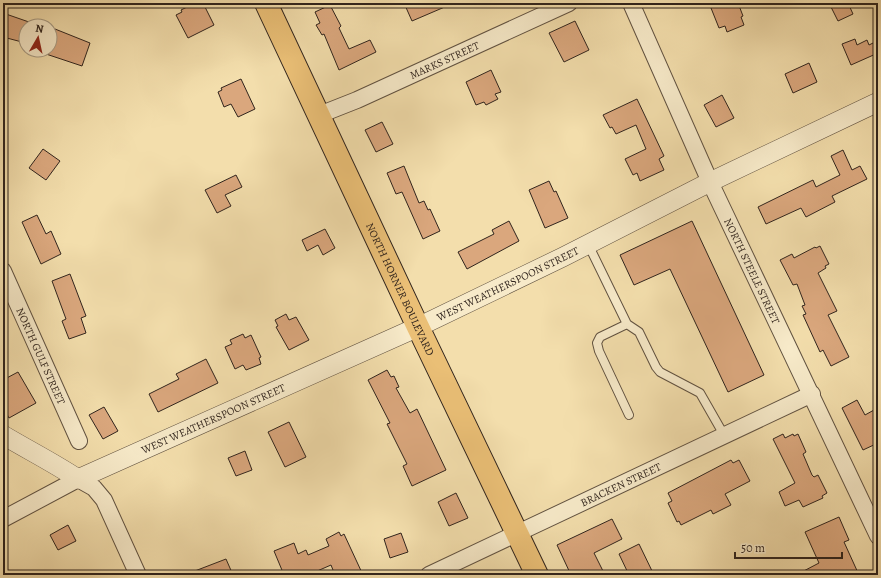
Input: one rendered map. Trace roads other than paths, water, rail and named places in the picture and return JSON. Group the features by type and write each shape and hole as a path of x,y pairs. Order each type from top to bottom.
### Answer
{"main road":[{"name":"NORTH HORNER BOULEVARD","path":"266,3 418,327 537,575"}],"street":[{"name":"MARKS STREET","path":"319,115 357,100 569,3"},
{"name":"NORTH STEELE STREET","path":"632,3 710,182 812,394 878,536"},
{"name":"WEST WEATHERSPOON STREET","path":"3,519 78,479 418,327 588,244 710,182 878,102"},
{"name":"NORTH GULF STREET","path":"3,271 79,441"},
{"name":"BRACKEN STREET","path":"429,575 812,394"},
{"path":"3,435 31,453 57,465 94,488 104,500 138,575"}],"lane":[{"path":"588,244 627,324 639,332 660,372 700,393 724,435"},
{"path":"627,324 600,337 597,343 599,351 629,415"}]}
